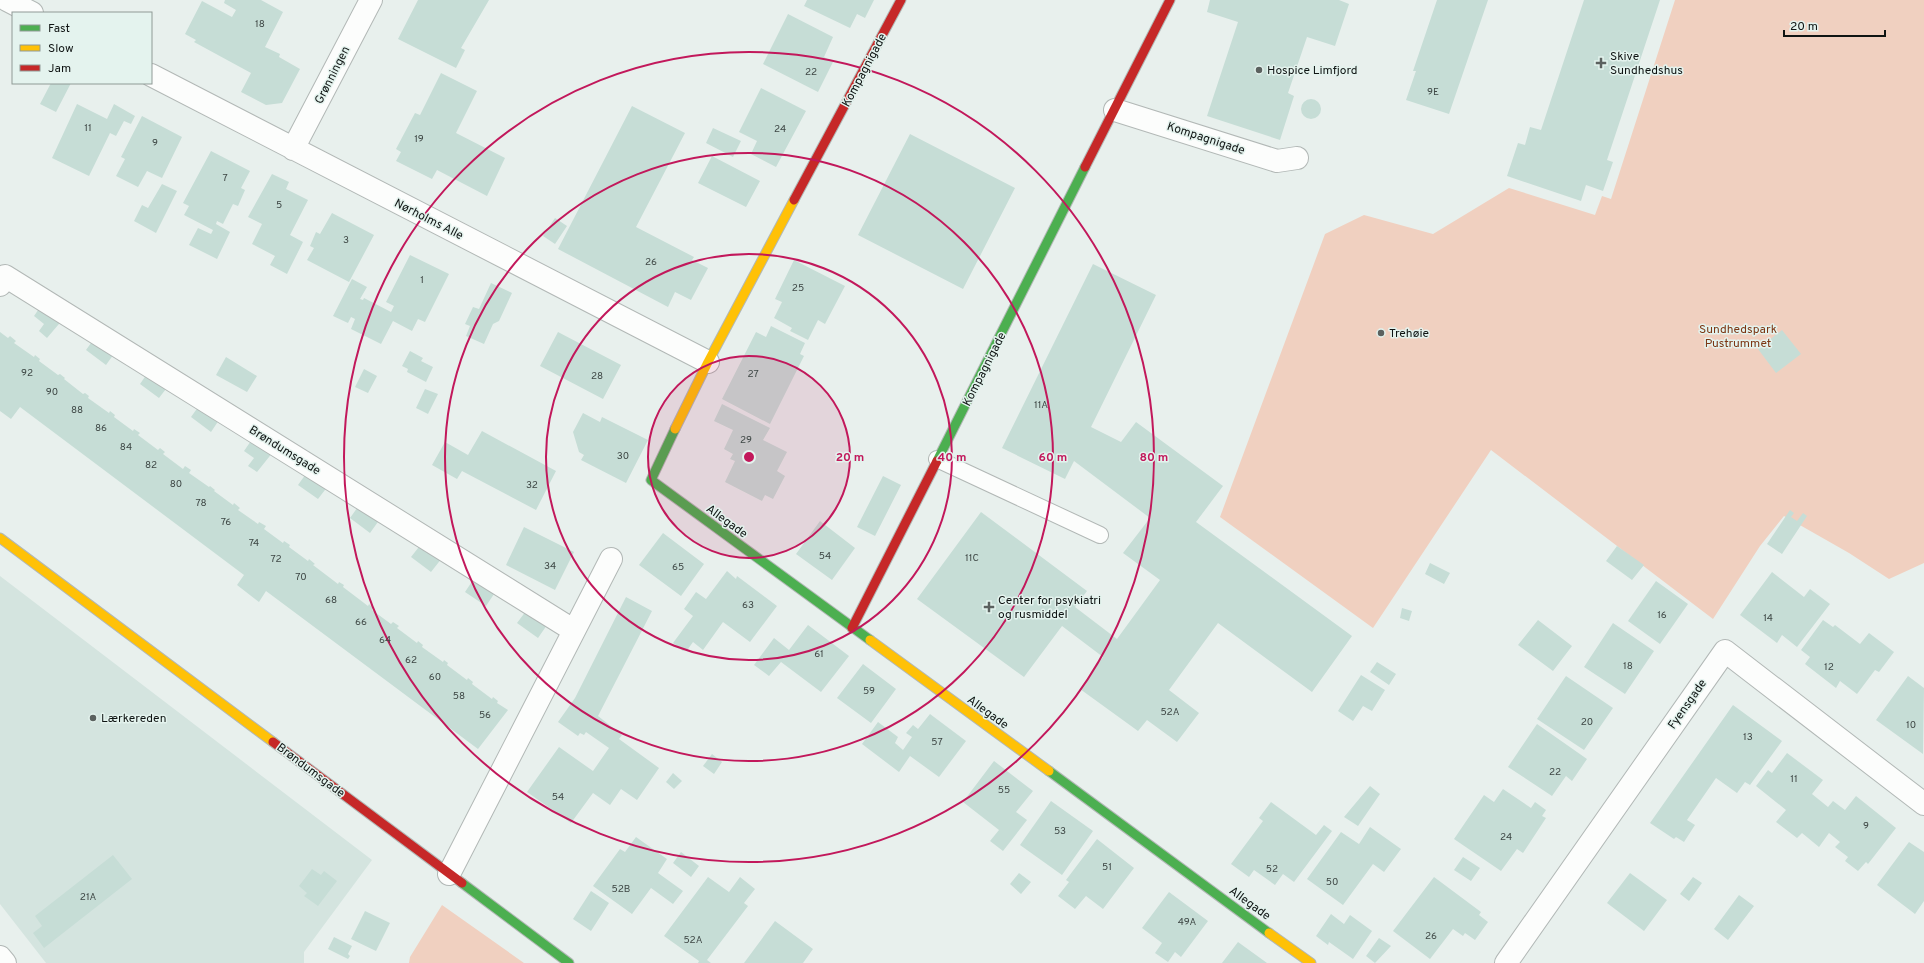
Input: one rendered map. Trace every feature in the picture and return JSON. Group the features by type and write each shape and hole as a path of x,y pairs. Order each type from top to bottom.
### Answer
{"street":[{"path":"7,0 30,12"},
{"name":"Grønningen","path":"293,149 371,0"},
{"name":"Kompagnigade","path":"651,480 708,362 901,0"},
{"name":"Kompagnigade","path":"852,628 1170,0"},
{"name":"Nørholms Alle","path":"152,76 708,362"},
{"name":"Kompagnigade","path":"1115,110 1277,161 1297,158"},
{"name":"Brøndumsgade","path":"0,285 5,276 573,630"},
{"name":"Allegade","path":"651,480 1312,963"},
{"name":"Brøndumsgade","path":"0,538 569,963"},
{"path":"449,874 610,559"},
{"name":"Fyensgade","path":"1506,963 1725,651 1924,804"},
{"path":"0,957 5,963"}],"lane":[{"path":"937,460 1100,535"}],"shaded area":[{"name":"Lærkereden","path":"0,576 372,860 304,952 304,963 46,963 0,904"}],"green space":[{"name":"Sundhedspark Pustrummet","path":"1675,0 1924,0 1924,563 1889,579 1849,553 1784,516 1760,546 1713,619 1491,450 1373,628 1220,517 1325,234 1364,215 1433,234 1509,188 1595,215 1602,196 1611,199"},
{"path":"442,905 524,963 409,963 410,957"}],"building":[{"path":"225,0 261,0 283,12 265,47 280,54 279,57 300,69 282,103 266,105 241,92 251,73 194,42 196,40 185,34 202,1 232,17 236,10 224,3"},
{"path":"418,0 489,0 461,48 465,50 456,68 398,39"},
{"path":"807,0 874,0 865,18 857,14 850,28 804,6"},
{"name":"Hospice Limfjord","path":"1210,0 1339,0 1349,4 1335,46 1307,37 1288,93 1294,96 1280,140 1207,116 1238,22 1207,12"},
{"path":"1437,0 1488,0 1449,114 1406,100 1416,71 1413,71"},
{"name":"Skive Sundhedshus","path":"1584,0 1660,0 1607,160 1613,162 1603,191 1586,185 1581,201 1507,176 1518,143 1525,145 1530,127 1541,130"},
{"path":"788,14 833,37 824,57 833,62 818,92 763,64"},
{"path":"441,73 477,91 456,133 505,158 487,196 437,170 432,179 396,161 401,152 396,149 415,113 420,115"},
{"path":"50,84 70,84 56,112 40,104"},
{"path":"761,88 806,111 776,167 751,154 757,141 739,132"},
{"path":"1311,99 1318,102 1321,109 1318,116 1311,119 1304,116 1301,109 1304,102"},
{"path":"77,104 107,119 114,104 135,116 131,124 124,121 116,136 110,133 89,176 52,158"},
{"path":"632,106 685,133 636,227 694,257 692,260 708,268 691,300 675,292 668,307 558,249"},
{"path":"142,116 182,137 162,178 147,171 138,187 116,176 125,159 121,157"},
{"path":"713,128 741,141 733,157 706,143"},
{"path":"910,134 1015,188 963,289 858,235"},
{"path":"211,151 250,171 241,188 245,190 238,206 233,204 223,224 217,221 216,224 230,232 217,259 189,245 198,228 211,234 213,230 184,215 189,206 183,203"},
{"path":"712,156 760,181 746,207 698,183"},
{"path":"272,174 289,182 286,189 308,200 290,235 303,242 287,274 270,265 275,256 252,244 262,224 248,217"},
{"path":"162,184 177,191 156,233 134,221 142,205 148,208"},
{"path":"332,213 374,235 349,282 307,260 314,248 310,246 316,232 320,234"},
{"path":"555,218 567,226 555,244 543,236"},
{"path":"410,255 449,274 425,322 418,319 412,331 393,321 381,344 351,329 355,319 351,317 348,323 333,316 352,279 367,287 360,299 363,300 364,298 391,312 394,306 386,302"},
{"path":"794,260 845,286 825,324 818,320 808,340 790,331 792,328 774,318 782,302 775,299"},
{"path":"1093,264 1156,295 1091,427 1121,442 1136,422 1223,486 1196,522 1352,636 1312,692 1218,623 1169,690 1199,713 1177,742 1147,720 1138,731 1080,689 1103,657 1062,626 1024,677 917,599 981,512 1087,591 1075,607 1117,639 1160,580 1123,553 1150,518 1074,461 1065,479 1002,448"},
{"path":"491,283 512,293 499,321 493,324 484,344 466,336 470,326 465,324 473,307 479,309"},
{"path":"43,303 64,318 47,338 39,331 44,324 34,316"},
{"path":"771,326 805,343 800,354 804,356 770,424 722,399 756,332 766,337"},
{"path":"1782,330 1801,354 1776,373 1758,349"},
{"path":"0,332 8,338 10,336 16,341 14,343 34,357 35,355 40,359 39,361 58,375 60,374 65,378 64,379 83,394 85,393 89,396 88,398 109,413 110,411 115,415 114,417 133,431 134,429 140,433 138,435 158,450 160,448 165,452 163,454 183,469 185,466 191,470 189,473 209,487 210,486 215,490 214,491 233,505 234,503 240,508 238,510 258,524 259,522 266,526 264,529 283,543 284,541 290,545 289,547 308,561 309,559 315,564 313,565 338,584 339,582 344,585 343,587 368,606 369,604 373,608 372,610 391,624 393,622 399,626 397,628 417,643 418,641 423,645 422,647 443,662 444,660 448,663 447,665 467,680 468,678 473,682 472,684 492,699 493,697 498,701 497,703 508,710 478,749 266,591 259,602 237,585 244,575 20,407 11,419 0,411"},
{"path":"558,332 621,365 603,399 540,366"},
{"path":"96,336 116,351 106,365 86,350"},
{"path":"410,351 423,358 421,361 433,367 426,382 407,372 408,369 402,366"},
{"path":"226,357 257,376 247,392 216,375"},
{"path":"364,369 377,376 368,393 355,387"},
{"path":"149,371 169,385 159,398 140,384"},
{"path":"425,389 438,394 428,414 416,408"},
{"path":"201,403 221,417 211,432 191,417"},
{"path":"722,404 770,428 763,440 787,452 777,471 785,476 773,499 765,495 762,501 725,482 735,461 730,459 733,454 724,449 733,430 714,421"},
{"path":"583,413 600,422 602,417 648,440 626,483 581,460 584,455 579,452 573,432"},
{"path":"482,431 556,471 536,510 462,471 457,479 432,465 445,442 468,455"},
{"path":"253,438 273,452 257,472 248,466 254,458 244,451"},
{"path":"308,471 328,486 318,499 298,485"},
{"path":"883,476 901,485 875,536 857,527"},
{"path":"360,504 380,519 370,533 350,518"},
{"path":"1790,510 1794,513 1791,517 1797,521 1803,513 1807,516 1782,554 1767,544"},
{"path":"820,521 855,548 832,580 796,554"},
{"path":"524,527 574,552 555,590 506,565"},
{"path":"663,533 704,564 681,596 639,565"},
{"path":"422,543 442,558 431,572 411,557"},
{"path":"1617,546 1644,565 1632,580 1606,561"},
{"path":"1430,563 1450,573 1444,584 1425,574"},
{"path":"727,571 736,579 737,576 777,606 750,642 723,622 703,650 693,642 688,649 683,651 673,643 693,616 684,609 696,592 706,599"},
{"path":"1772,572 1804,597 1810,589 1830,604 1797,647 1782,635 1777,643 1740,615"},
{"path":"475,577 496,591 486,606 465,592"},
{"path":"1656,581 1688,604 1660,644 1628,621"},
{"path":"626,597 652,611 598,716 622,735 619,739 659,768 637,800 621,789 610,805 593,793 571,823 527,792 559,747 593,771 609,748 586,732 584,735 580,733 578,736 558,722 575,698"},
{"path":"1402,608 1412,611 1409,621 1400,618"},
{"path":"526,611 547,625 538,638 517,623"},
{"path":"1538,620 1572,646 1553,671 1518,645"},
{"path":"1823,620 1833,627 1835,625 1860,644 1869,633 1894,652 1879,672 1875,670 1857,694 1840,681 1836,688 1805,664 1810,657 1801,650"},
{"path":"1613,623 1654,651 1625,694 1584,667"},
{"path":"808,625 849,656 821,692 781,662 769,676 754,665 774,638 789,650"},
{"path":"1377,662 1396,674 1389,685 1370,672"},
{"path":"863,664 896,689 871,723 837,698"},
{"path":"1361,675 1385,690 1372,711 1363,706 1353,721 1338,711"},
{"path":"1566,676 1613,708 1584,750 1537,719"},
{"path":"1908,676 1924,688 1923,754 1876,720"},
{"path":"1733,705 1782,741 1750,785 1745,782 1737,793 1716,778 1687,820 1695,825 1684,842 1676,837 1674,839 1650,823"},
{"path":"930,714 966,741 939,777 910,756 899,772 862,744 878,722 898,737 895,743 903,750 912,737 906,733 913,725 918,729"},
{"path":"1537,724 1587,759 1572,781 1566,776 1552,796 1508,767"},
{"path":"1787,753 1823,780 1812,794 1828,807 1833,801 1845,810 1856,796 1896,828 1868,864 1866,862 1858,871 1845,861 1848,857 1835,847 1840,842 1829,833 1819,847 1802,833 1797,838 1776,822 1786,810 1756,786 1768,770 1772,773"},
{"path":"712,754 722,762 714,774 703,766"},
{"path":"994,761 1033,791 1016,812 1027,820 1003,851 990,841 999,830 963,802"},
{"path":"673,773 682,781 674,789 666,782"},
{"path":"1370,786 1380,794 1358,826 1344,817"},
{"path":"1503,789 1531,808 1535,802 1546,810 1542,816 1546,818 1523,853 1517,849 1501,871 1454,839 1484,795 1494,802"},
{"path":"1051,801 1093,831 1062,875 1020,845"},
{"path":"1271,802 1316,835 1324,825 1332,831 1294,882 1283,874 1275,885 1254,870 1249,877 1231,864 1263,821 1259,818"},
{"path":"1370,827 1401,849 1384,872 1373,864 1343,905 1307,879 1341,832 1359,844"},
{"path":"636,837 667,859 658,873 683,891 673,904 651,888 632,914 593,886 620,849 625,852"},
{"path":"1097,839 1134,868 1103,909 1086,896 1075,909 1058,896 1069,882 1066,880"},
{"path":"1909,842 1924,852 1924,901 1915,914 1877,885"},
{"path":"681,852 699,866 691,877 673,863"},
{"path":"113,855 132,879 44,948 33,933 42,926 35,916"},
{"path":"1463,857 1480,868 1471,881 1454,870"},
{"path":"312,869 321,875 324,871 337,881 318,906 304,896 307,893 299,886"},
{"path":"1019,873 1031,882 1021,894 1010,884"},
{"path":"1630,873 1667,900 1644,931 1607,903"},
{"path":"708,877 729,892 740,877 755,889 744,903 748,906 707,960 711,963 698,963 699,961 664,936"},
{"path":"1434,877 1481,912 1479,915 1488,922 1475,940 1465,933 1463,936 1453,929 1430,959 1393,931"},
{"path":"1693,877 1702,883 1689,901 1680,894"},
{"path":"591,891 609,903 591,931 573,919"},
{"path":"1169,892 1208,921 1181,957 1175,952 1168,962 1155,953 1162,943 1142,928"},
{"path":"1739,895 1754,906 1728,940 1714,929"},
{"path":"365,911 390,923 376,951 351,939"},
{"path":"1331,914 1344,924 1350,915 1372,931 1353,959 1329,942 1328,945 1316,936"},
{"path":"775,921 813,949 803,963 744,963"},
{"path":"334,937 352,946 348,954 350,956 348,959 328,949"},
{"path":"1379,938 1391,946 1375,963 1366,956"},
{"path":"1238,942 1267,963 1222,963"}],"traffic: fast":[{"path":"937,461 1085,167"},
{"path":"675,429 651,480 870,640"},
{"path":"1049,771 1269,933"},
{"path":"462,883 569,963"}],"traffic: slow":[{"path":"675,429 708,362 794,200"},
{"path":"0,538 273,742"},
{"path":"870,640 1049,771"},
{"path":"1269,933 1311,963"}],"traffic: jam":[{"path":"794,200 901,0"},
{"path":"1085,167 1170,0"},
{"path":"852,628 937,461"},
{"path":"273,742 462,883"}],"place":[{"name":"Skive Sundhedshus","path":"1601,63"},
{"name":"Hospice Limfjord","path":"1259,70"},
{"name":"Trehøie","path":"1381,333"},
{"name":"Center for psykiatri og rusmiddel","path":"989,607"},
{"name":"Lærkereden","path":"93,718"}]}
